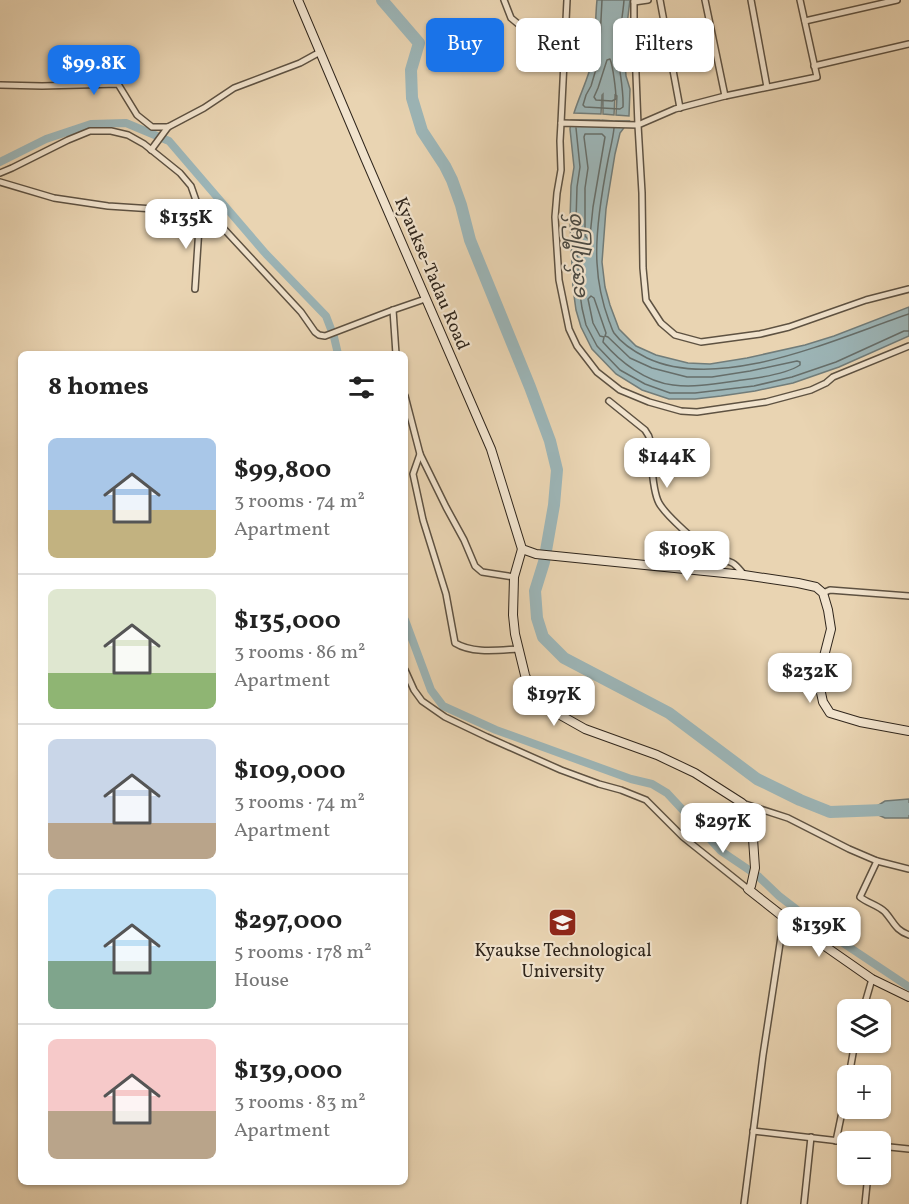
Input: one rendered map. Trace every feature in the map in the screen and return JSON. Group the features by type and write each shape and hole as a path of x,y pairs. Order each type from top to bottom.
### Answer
{"main road":[{"name":"Kyaukse-Tadau Road","path":"298,0 491,448 522,549"},
{"path":"909,731 860,722 830,713 823,702 820,688 821,668 831,629 823,593 816,587 744,575 536,554 522,549 514,577 513,615 525,675 532,693 546,707 585,729 657,755 695,773 742,803 749,813 752,824 755,868 753,880 748,889 872,979 909,997"}],"street":[{"path":"504,0 511,18 516,22"},
{"path":"567,0 567,18"},
{"path":"648,0 634,1 638,125 646,300 661,323 675,335 701,342 760,334 789,327 866,300 909,289"},
{"path":"660,0 681,108"},
{"path":"705,0 725,96"},
{"path":"751,0 767,87"},
{"path":"561,123 638,125 681,108 725,96 817,77 800,0"},
{"path":"805,21 897,0"},
{"path":"814,66 909,44"},
{"path":"151,150 168,127 204,108 234,88 300,63 320,52"},
{"path":"564,72 561,170 555,217 559,280 569,329 577,346 597,372 620,390 649,402 681,411 698,412 765,402 811,390 833,377 909,346"},
{"path":"0,85 118,84 137,115 152,127 168,127"},
{"path":"0,173 90,131 111,131 128,135 180,173 191,186 200,212 195,289"},
{"path":"0,182 54,198 108,206 200,212 224,229 301,312 319,335 325,336 426,299"},
{"path":"393,310 396,351"},
{"path":"609,401 649,435 652,444 654,482 661,506 715,557 735,565 744,575"},
{"path":"408,408 420,454 475,566 482,572 514,577"},
{"path":"420,454 413,474 423,520 446,594 455,643 461,647 483,650 519,649"},
{"path":"823,593 830,590 909,596"},
{"path":"408,677 422,701 445,717 561,770 646,800 683,837 748,889"},
{"path":"742,803 788,818 877,861 909,869"},
{"path":"877,861 860,897 883,910 900,932 909,935"},
{"path":"744,1204 784,917"},
{"path":"866,999 872,979"},
{"path":"753,1131 836,1141 841,1119"},
{"path":"804,1204 811,1137"},
{"path":"891,1147 909,1149"},
{"path":"865,1204 867,1185"}],"water":[{"path":"597,0 630,0 628,18 613,18 613,72 626,72 630,89 629,116 616,115 617,96 615,95 614,115 603,114 603,94 601,114 574,113 589,72 601,72 601,18 596,18"},
{"name":"ဇော်ဂျီမြစ်","path":"571,120 600,120 600,125 602,125 602,120 613,121 613,125 615,121 629,121 620,133 615,154 606,209 602,262 605,287 619,329 636,346 656,355 688,363 710,364 805,345 909,307 909,336 839,367 793,383 721,396 669,399 642,390 616,374 592,349 581,327 576,310 570,221 574,167"},
{"path":"909,799 909,818 885,818 869,811 885,801"}],"waterway":[{"path":"382,0 419,43 411,70 412,98 422,131 452,180 470,240 550,441 557,470 554,505 544,562 535,591 537,618 543,637 564,658 669,713 757,779 800,800 830,812 909,809"},
{"path":"0,162 46,139 91,124 126,123 169,141 266,254 326,316 337,351"},
{"path":"408,628 431,690 443,706 496,730 631,779 652,784 667,793 721,851 758,876 779,896 822,929 909,987"}],"place":[{"name":"Kyaukse Technological University","path":"563,922"}]}
